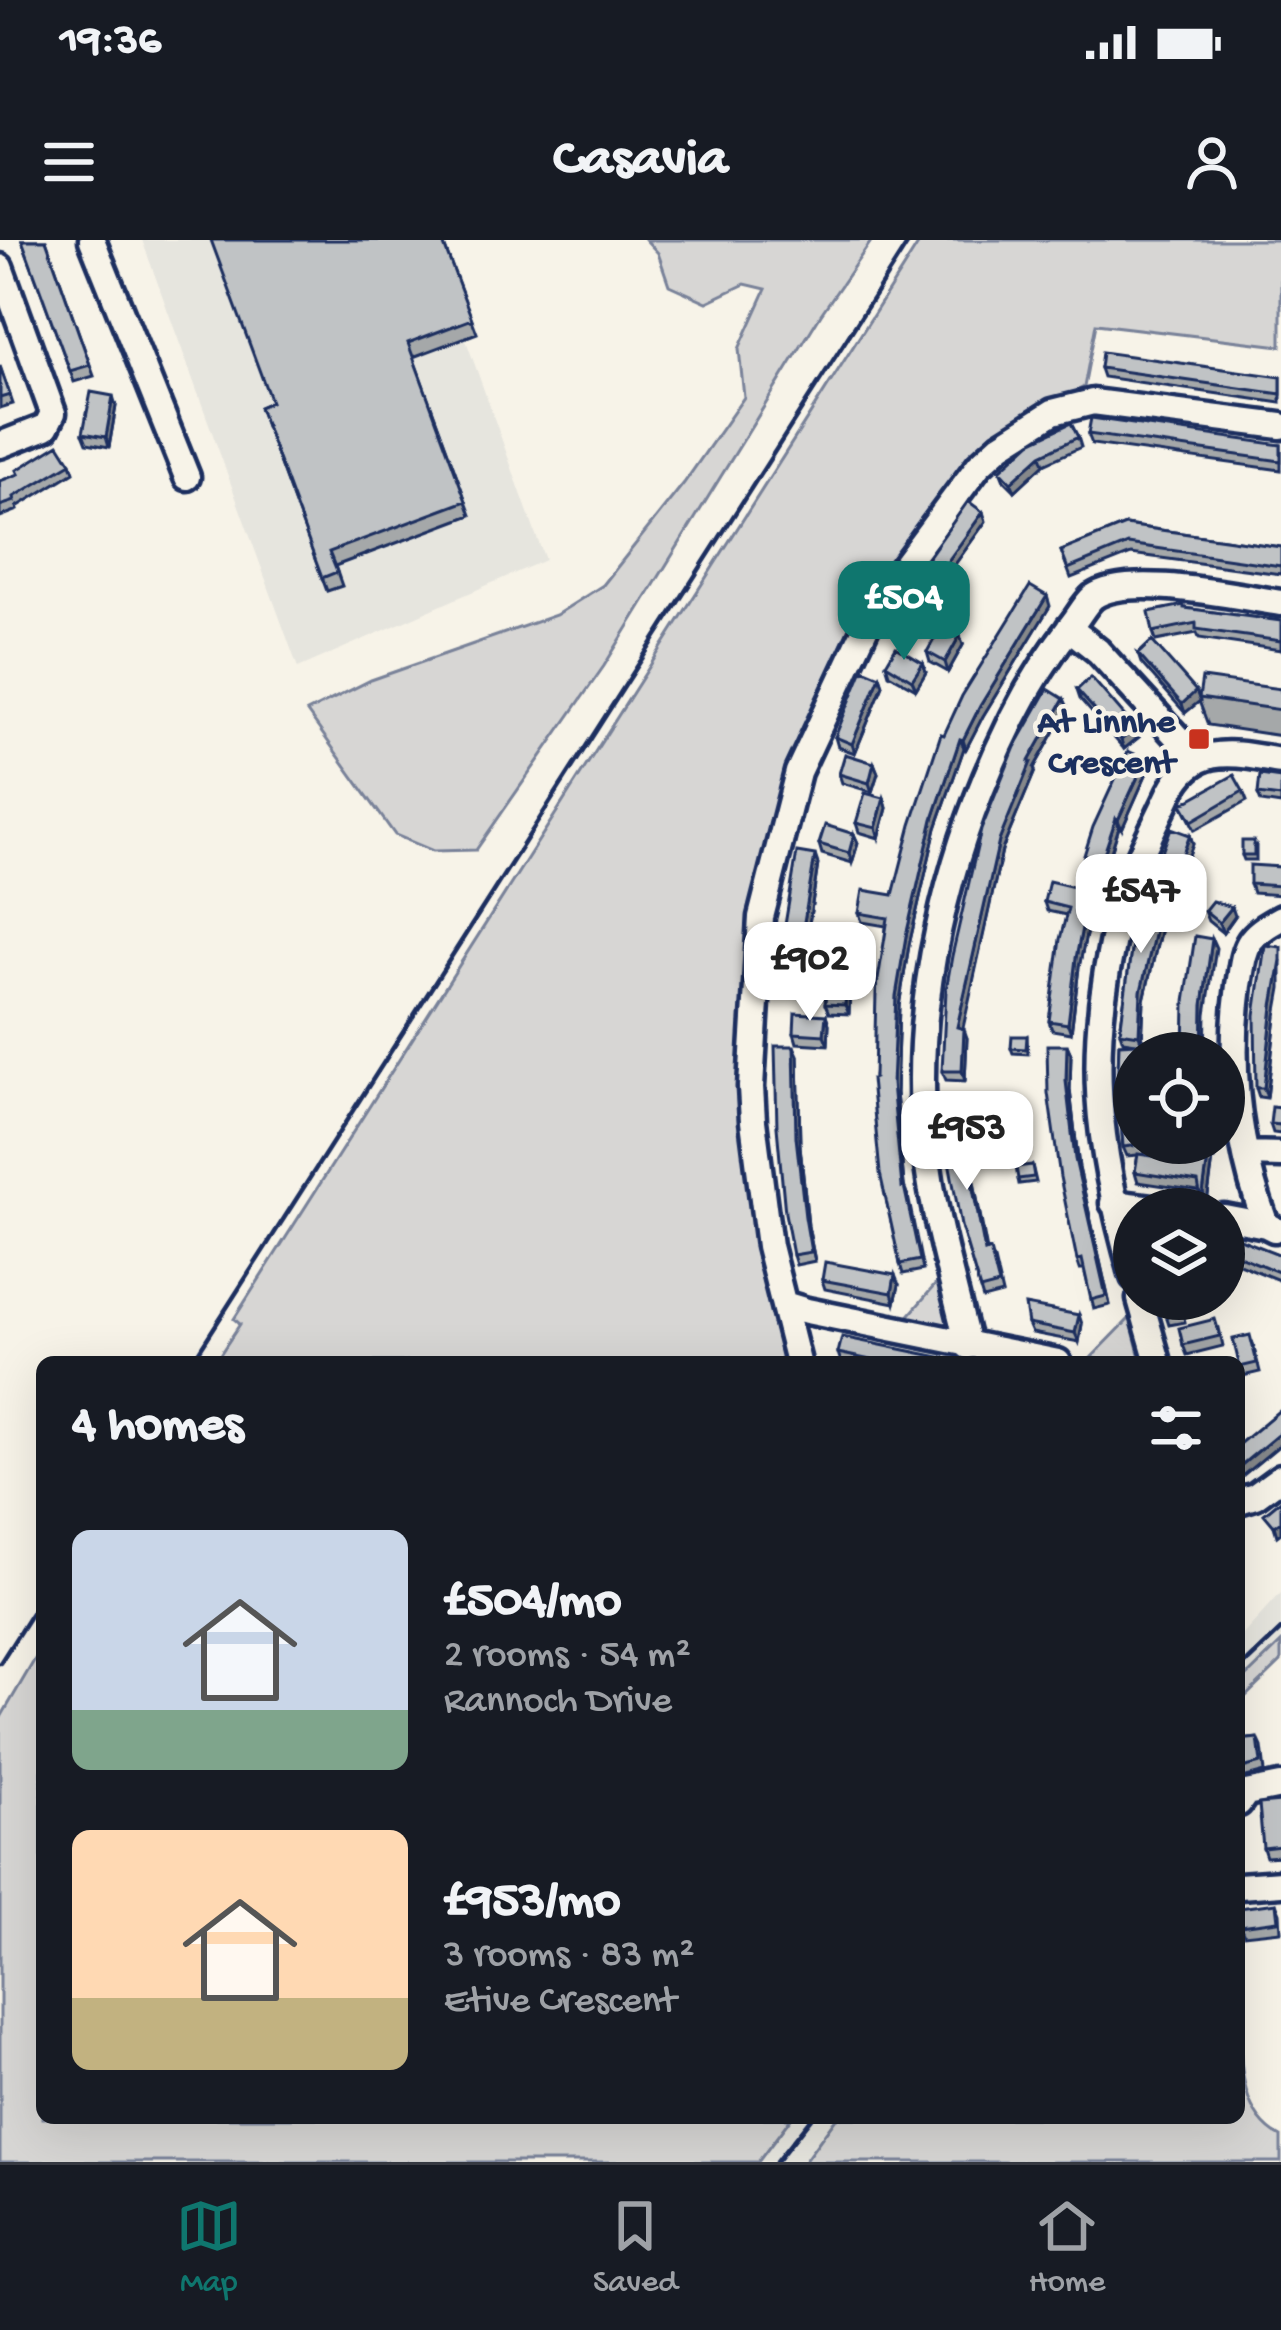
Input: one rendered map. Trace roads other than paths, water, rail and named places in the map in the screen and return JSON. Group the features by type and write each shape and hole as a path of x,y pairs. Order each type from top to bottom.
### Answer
{"street":[{"path":"92,240 187,477"},
{"path":"0,267 53,413 46,428 0,445"},
{"path":"797,1356 769,1246 753,1121 761,916 798,772 878,601 979,465 1053,412 1093,401 1281,426"},
{"path":"968,1346 935,1207 921,1085 931,972 942,912 974,803 1041,666 1092,598 1117,587 1141,585 1281,603"},
{"path":"1069,628 1098,651 1198,760"},
{"path":"1113,1203 1098,1108 1097,1049 1120,909 1134,872 1177,779 1198,760 1216,753 1281,761"},
{"path":"1274,1229 1252,1186 1235,1091 1234,1026 1244,954 1265,926 1281,918"},
{"path":"1246,1154 1281,1155"},
{"path":"784,1304 1024,1356"},
{"path":"1146,1320 1156,1356"},
{"path":"1245,1500 1281,1478"},
{"path":"1245,1794 1281,1786"},
{"path":"1245,1885 1281,1883"}],"railway":[{"path":"196,1356 910,240"},
{"path":"0,1663 36,1606"},
{"path":"1245,1664 1281,1630"},
{"path":"776,2162 806,2124"}],"place":[{"name":"At Linnhe Crescent","path":"1199,739"}]}
